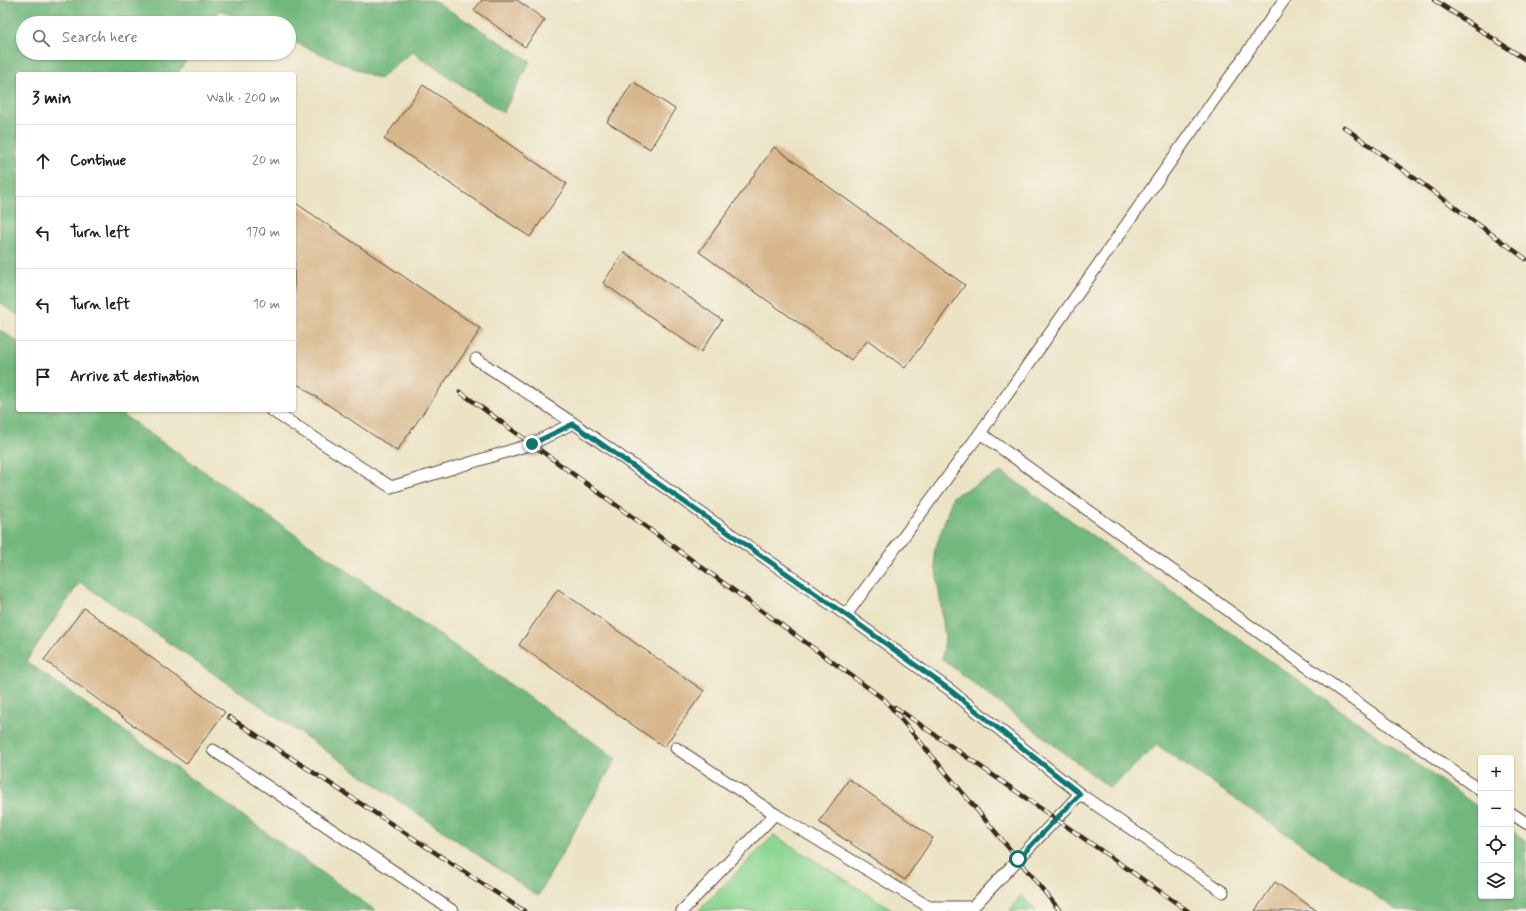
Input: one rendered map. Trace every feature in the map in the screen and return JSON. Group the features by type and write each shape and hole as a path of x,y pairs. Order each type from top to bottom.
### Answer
{"lane":[{"path":"846,615 980,432 1284,0"},
{"path":"476,360 573,424 846,615 950,690 1080,794 1223,892"},
{"path":"274,412 391,487 532,444 573,424"},
{"path":"980,432 1478,789"},
{"path":"676,748 775,814 929,907 972,907 1080,794"},
{"path":"214,750 453,911"},
{"path":"682,911 775,814"},
{"path":"1514,814 1526,823"}],"green space":[{"path":"0,0 433,0 530,61 503,113 412,52 379,79 296,43 296,16 234,16 220,10 216,16 16,16 16,60 186,60 178,72 16,72 16,314 0,303"},
{"path":"0,330 16,341 16,412 119,412 616,758 538,896 80,582 26,661 376,911 0,911"},
{"path":"1002,472 1478,807 1478,899 1514,899 1514,832 1526,841 1526,911 1398,911 1157,745 1110,788 942,659 945,638 934,553 953,496"},
{"path":"774,835 895,911 698,911"},
{"path":"1021,895 1036,911 1010,911"}],"building":[{"path":"482,0 517,0 545,20 525,47 474,10"},
{"path":"633,82 675,109 650,149 607,122"},
{"path":"423,85 567,184 530,237 384,139"},
{"path":"774,147 965,285 905,368 868,340 851,360 699,252"},
{"path":"296,203 481,329 397,451 296,383"},
{"path":"624,252 722,320 701,352 603,283"},
{"path":"558,589 704,691 664,747 519,645"},
{"path":"84,608 225,712 186,764 44,660"},
{"path":"849,779 933,838 905,880 819,822"},
{"path":"1275,882 1317,911 1255,911"}],"railway":[{"path":"1434,0 1526,60"},
{"path":"1344,127 1526,259"},
{"path":"460,392 885,700 1060,911"},
{"path":"895,707 1188,911"},
{"path":"229,717 524,911"}],"route":[{"path":"532,444 573,424 846,615 950,690 1080,794 1018,859"}]}
